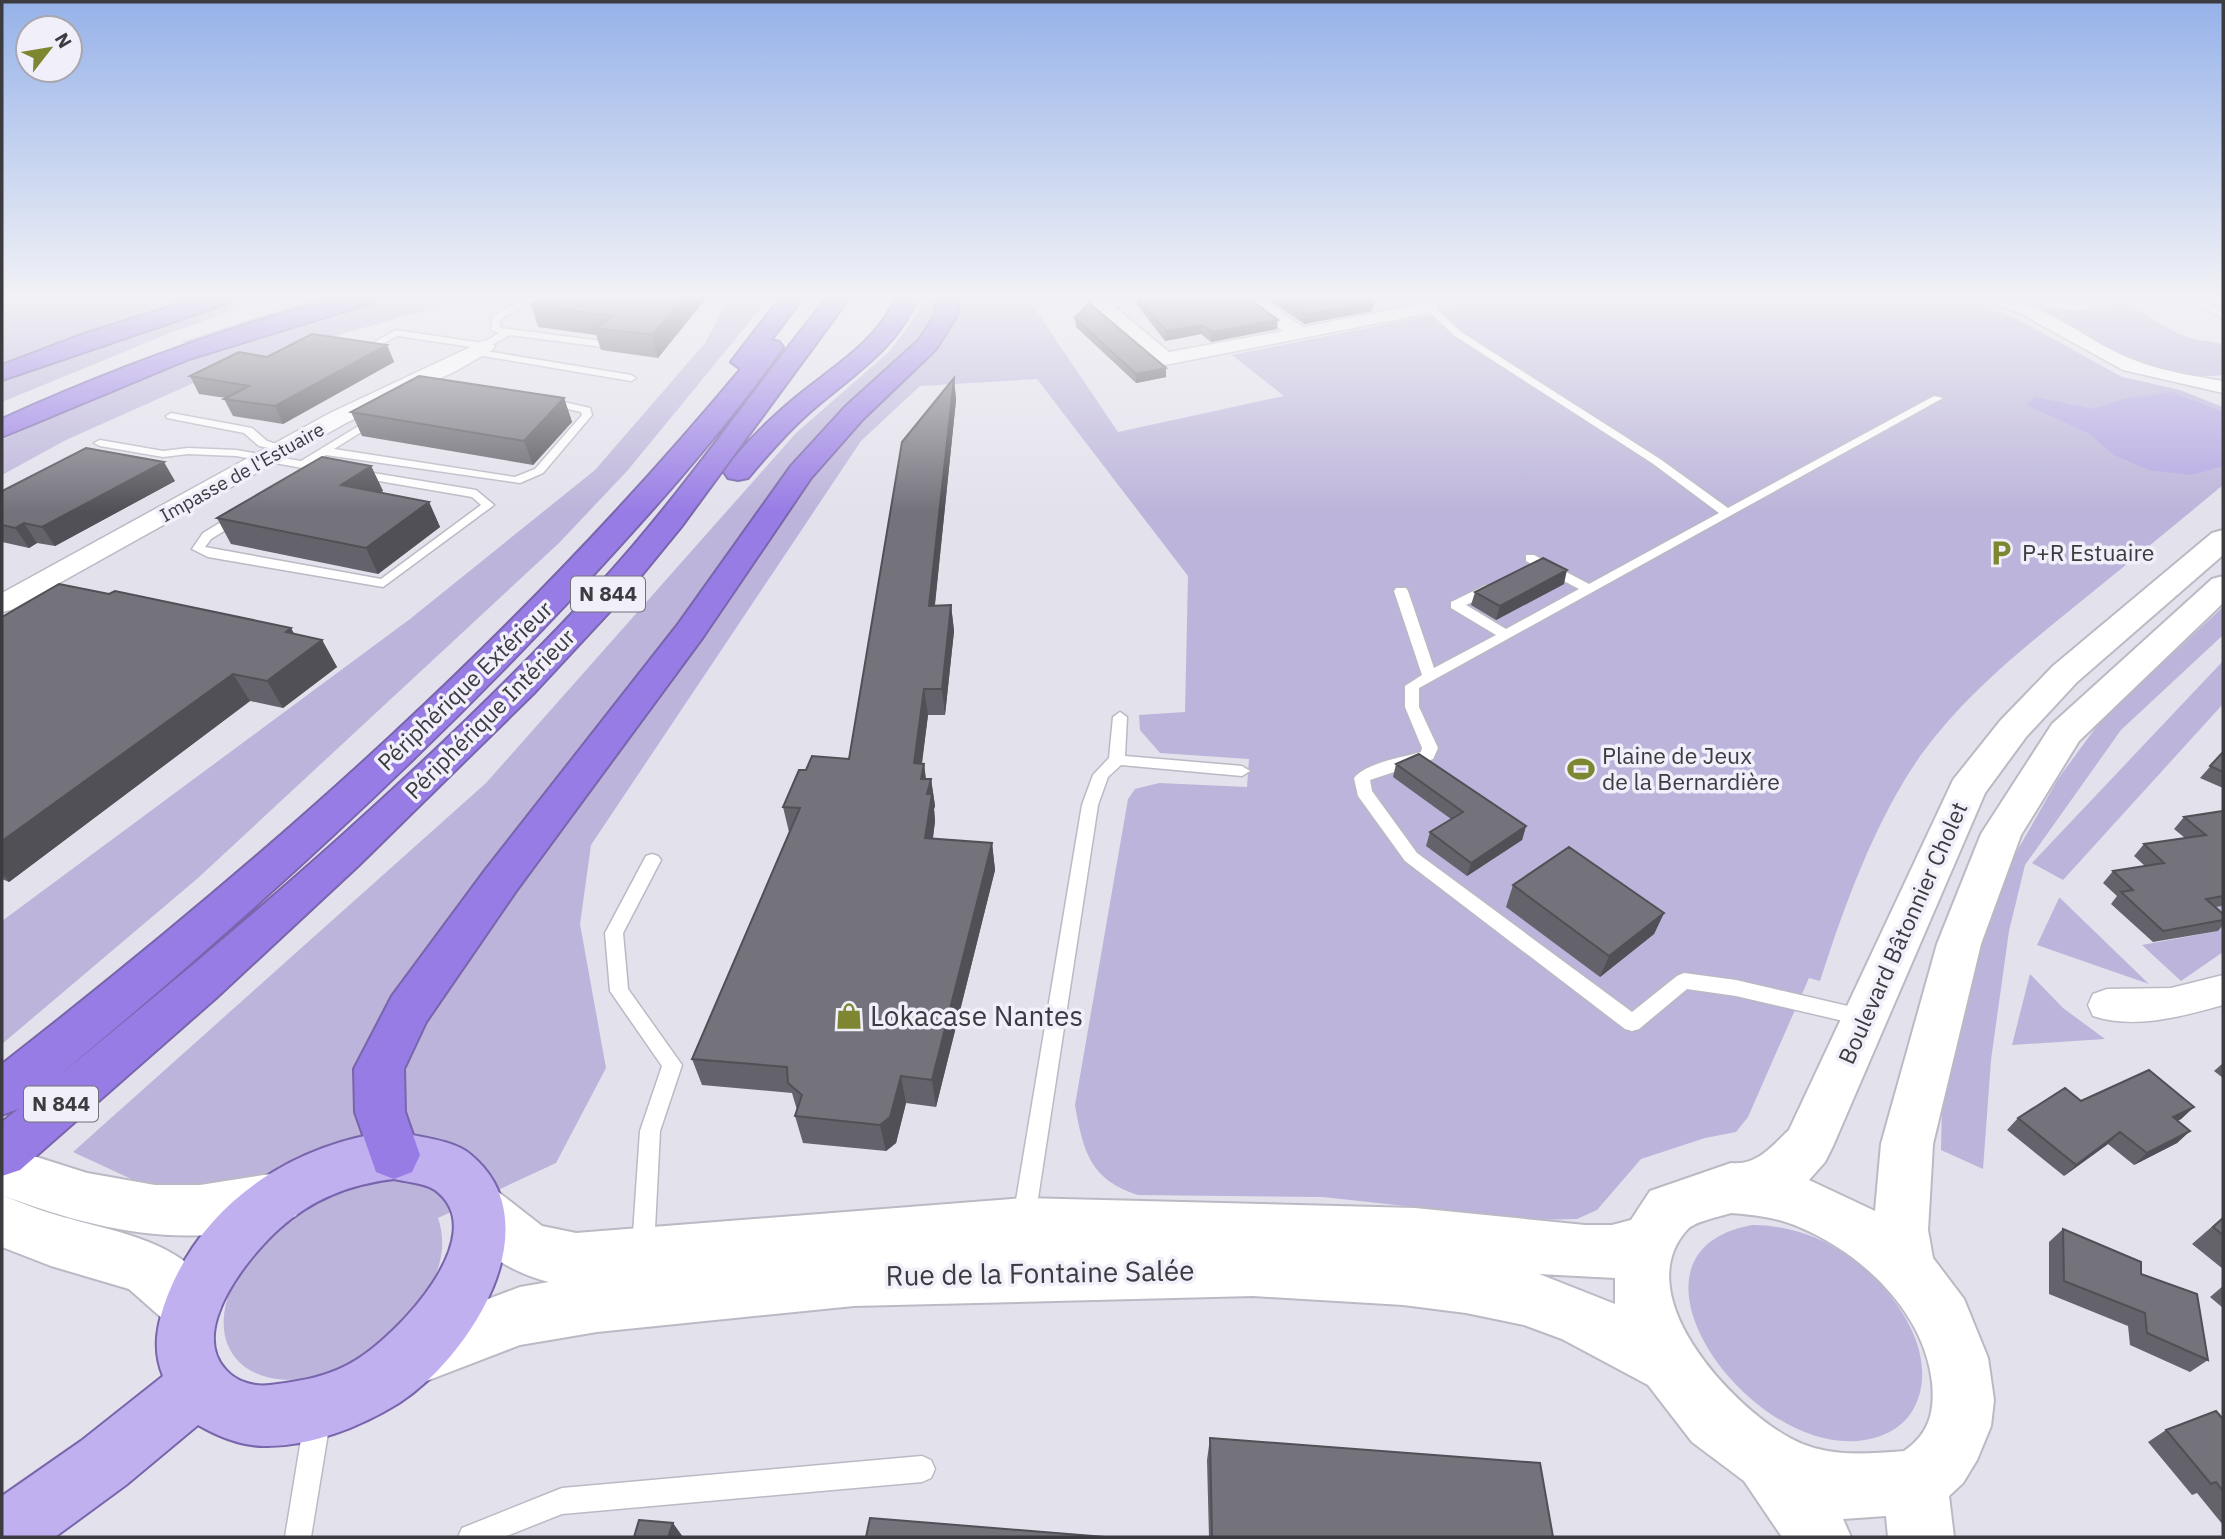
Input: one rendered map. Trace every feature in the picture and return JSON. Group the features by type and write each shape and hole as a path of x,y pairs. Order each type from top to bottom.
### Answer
{"highway":[{"path":"2,413 103,369"},
{"path":"2,429 145,369"},
{"path":"719,411 713,402 738,369"},
{"name":"Périphérique Extérieur","path":"2,1093 77,1034 287,853 442,711 615,535 753,369"},
{"name":"Périphérique Intérieur","path":"2,1153 120,1056 340,859 480,726 622,578 699,488 786,369"},
{"path":"340,859 381,840 671,546 789,416 845,369"},
{"path":"394,1155 380,1112 379,1069 409,1010 501,880 691,630 801,472 855,413 902,369"}],"main road":[{"path":"394,1155 412,1156 442,1165 465,1183 478,1209 478,1255 465,1289 442,1324 410,1357 373,1385 319,1408 290,1415 252,1415 220,1405 199,1385 187,1357 186,1341 192,1307 208,1272 232,1238 277,1198 328,1170 362,1159 394,1155"},
{"path":"2,1533 42,1510 103,1465 199,1385"}],"street":[{"name":"Impasse de l'Estuaire","path":"7,596 396,388 444,369"},
{"path":"1176,369 1183,375"},
{"path":"2140,369 2223,387"},
{"name":"Boulevard Bâtonnier Cholet","path":"1749,1188 1782,1172 1807,1146 1967,789 2013,729 2065,674 2223,539"},
{"path":"1907,1271 1901,1230 1907,1144 1959,944 2001,834 2065,733 2223,586"},
{"path":"2107,1005 2171,1004 2223,990"},
{"path":"2,1170 30,1182 127,1208 177,1212 277,1198"},
{"path":"1749,1188 1789,1196 1831,1212 1871,1238 1907,1271 1937,1312 1949,1334 1963,1378 1964,1400 1955,1439 1918,1509 1894,1487 1846,1490 1793,1475 1767,1463 1707,1418 1664,1362 1643,1310 1640,1285 1647,1242 1663,1217 1686,1200 1715,1189 1749,1188"},
{"name":"Rue de la Fontaine Salée","path":"478,1209 521,1247 549,1257 576,1260 1023,1224 1415,1234 1586,1252 1612,1252 1647,1242"},
{"path":"2,1221 51,1240 145,1266 192,1307"},
{"path":"963,1273 991,1263 1010,1251 1023,1224"},
{"name":"Rue de la Fontaine Salée","path":"410,1357 520,1316 597,1303 854,1278 963,1273 1254,1269 1453,1283 1524,1297 1576,1315 1664,1362"},
{"path":"1767,1463 1801,1507 1818,1537"}],"lane":[{"path":"583,369 631,378"},
{"path":"1512,369 1656,461 1727,513"},
{"path":"1865,1018 1736,988 1684,981 1632,1024 1420,863 1374,807 1364,792 1362,778 1428,755 1430,748 1412,707 1412,686 1938,398"},
{"path":"324,451 516,481 539,471 587,415 586,410 580,407 530,399"},
{"path":"303,464 387,412"},
{"path":"171,416 248,430 275,453 303,464 476,494 488,505 383,583 208,553 198,548 207,536 319,467"},
{"path":"100,443 163,454 188,451 275,453"},
{"path":"145,464 163,454"},
{"path":"1532,563 1589,589"},
{"path":"1504,581 1456,606 1506,635"},
{"path":"1401,591 1430,677"},
{"path":"1023,1224 1090,805 1101,775 1117,760 1120,717"},
{"path":"1117,760 1242,771"},
{"path":"643,1254 650,1131 672,1065 619,991 614,933 652,860"},
{"path":"299,1537 319,1408"},
{"path":"471,1537 562,1501 922,1469"}],"shaded area":[{"path":"2,369 83,369 2,402"},
{"path":"169,369 225,369 66,440 2,475 2,440"},
{"path":"683,369 711,369 628,470 559,543 198,878 2,1044 2,921 410,619 595,470"},
{"name":"Plaine de Jeux de la Bernardière","path":"870,369 1075,369 1118,432 1284,396 1250,369 2107,369 2122,377 2180,390 2223,407 2223,485 2007,663 1961,707 1921,755 1904,781 1867,854 1846,904 1820,981 1809,978 1748,1117 1736,1132 1705,1138 1641,1159 1597,1210 1577,1219 1532,1220 1323,1197 1138,1195 1109,1181 1092,1162 1081,1136 1075,1105 1128,799 1135,789 1159,783 1247,787 1249,759 1160,753 1140,730 1139,715 1185,712 1188,576 1037,379 920,386 861,441 591,845 580,924 606,1068 556,1163 438,1218 441,1253 430,1287 408,1317 390,1336 369,1352 346,1366 307,1378 282,1380 261,1375 243,1365 230,1350 224,1331 225,1307 235,1279 263,1240 73,1152 486,783 796,433"},
{"path":"2159,369 2223,369 2223,375 2193,376"},
{"path":"2172,392 2223,412 2223,466 2191,475 2149,470 2114,455 2088,433 2026,405 2035,397 2093,409 2128,398"},
{"path":"2223,607 2223,635 2121,730 2025,865 2009,931 1991,1060 1983,1169 1941,1150 1942,1108 1985,926 2013,858 2058,779 2102,719"},
{"path":"2223,661 2223,704 2063,880 2032,863"},
{"path":"2060,898 2149,984 2037,945"},
{"path":"2223,906 2223,952 2181,981 2142,945 2218,931 2196,911"},
{"path":"2030,974 2063,1008 2105,1039 2012,1045"},
{"path":"1752,1225 1791,1230 1828,1244 1867,1271 1897,1304 1909,1324 1922,1366 1921,1387 1914,1408 1904,1422 1890,1432 1857,1441 1814,1435 1772,1415 1735,1384 1707,1346 1691,1308 1690,1271 1710,1242"}],"building":[{"path":"205,369 343,369 275,406 224,399 249,386 190,376"},
{"path":"1130,369 1162,369 1136,374"},
{"path":"419,376 564,398 524,441 351,412"},
{"path":"954,378 929,606 951,605 942,689 924,689 914,763 924,764 921,779 931,779 927,794 932,794 925,838 992,843 932,1080 901,1076 890,1117 880,1125 795,1116 802,1095 788,1083 787,1067 692,1059 800,808 783,807 799,770 806,770 812,756 849,759 902,442"},
{"path":"86,448 164,462 42,527 24,523 15,528 2,525 2,491"},
{"path":"322,457 371,466 341,485 429,502 366,548 217,518"},
{"path":"1543,558 1567,570 1500,606 1475,592"},
{"path":"59,584 109,594 115,591 291,628 286,632 322,640 267,681 233,674 2,841 2,617"},
{"path":"2223,752 2223,772 2210,766"},
{"path":"1419,754 1526,826 1471,863 1430,832 1463,812 1396,764"},
{"path":"2223,811 2223,896 2206,899 2223,914 2223,920 2163,931 2121,892 2133,890 2113,871 2164,863 2144,844 2206,835 2184,817"},
{"path":"1569,847 1664,913 1609,956 1513,885"},
{"path":"2149,1070 2194,1107 2173,1117 2190,1131 2147,1153 2120,1132 2076,1165 2018,1118 2065,1088 2081,1101"},
{"path":"2223,1218 2223,1235 2213,1227"},
{"path":"2063,1229 2141,1262 2141,1274 2197,1294 2208,1360 2147,1333 2145,1313 2064,1281"},
{"path":"2216,1411 2223,1419 2223,1491 2216,1482 2211,1484 2166,1430"},
{"path":"1210,1438 1540,1463 1553,1537 1212,1537"},
{"path":"870,1518 1105,1537 866,1537"},
{"path":"639,1520 673,1523 668,1537 634,1537"}],"place":[{"name":"P+R Estuaire","path":"2001,553"},
{"name":"Plaine de Jeux de la Bernardière","path":"1581,769"},
{"name":"Lokacase Nantes","path":"849,1016"}]}
